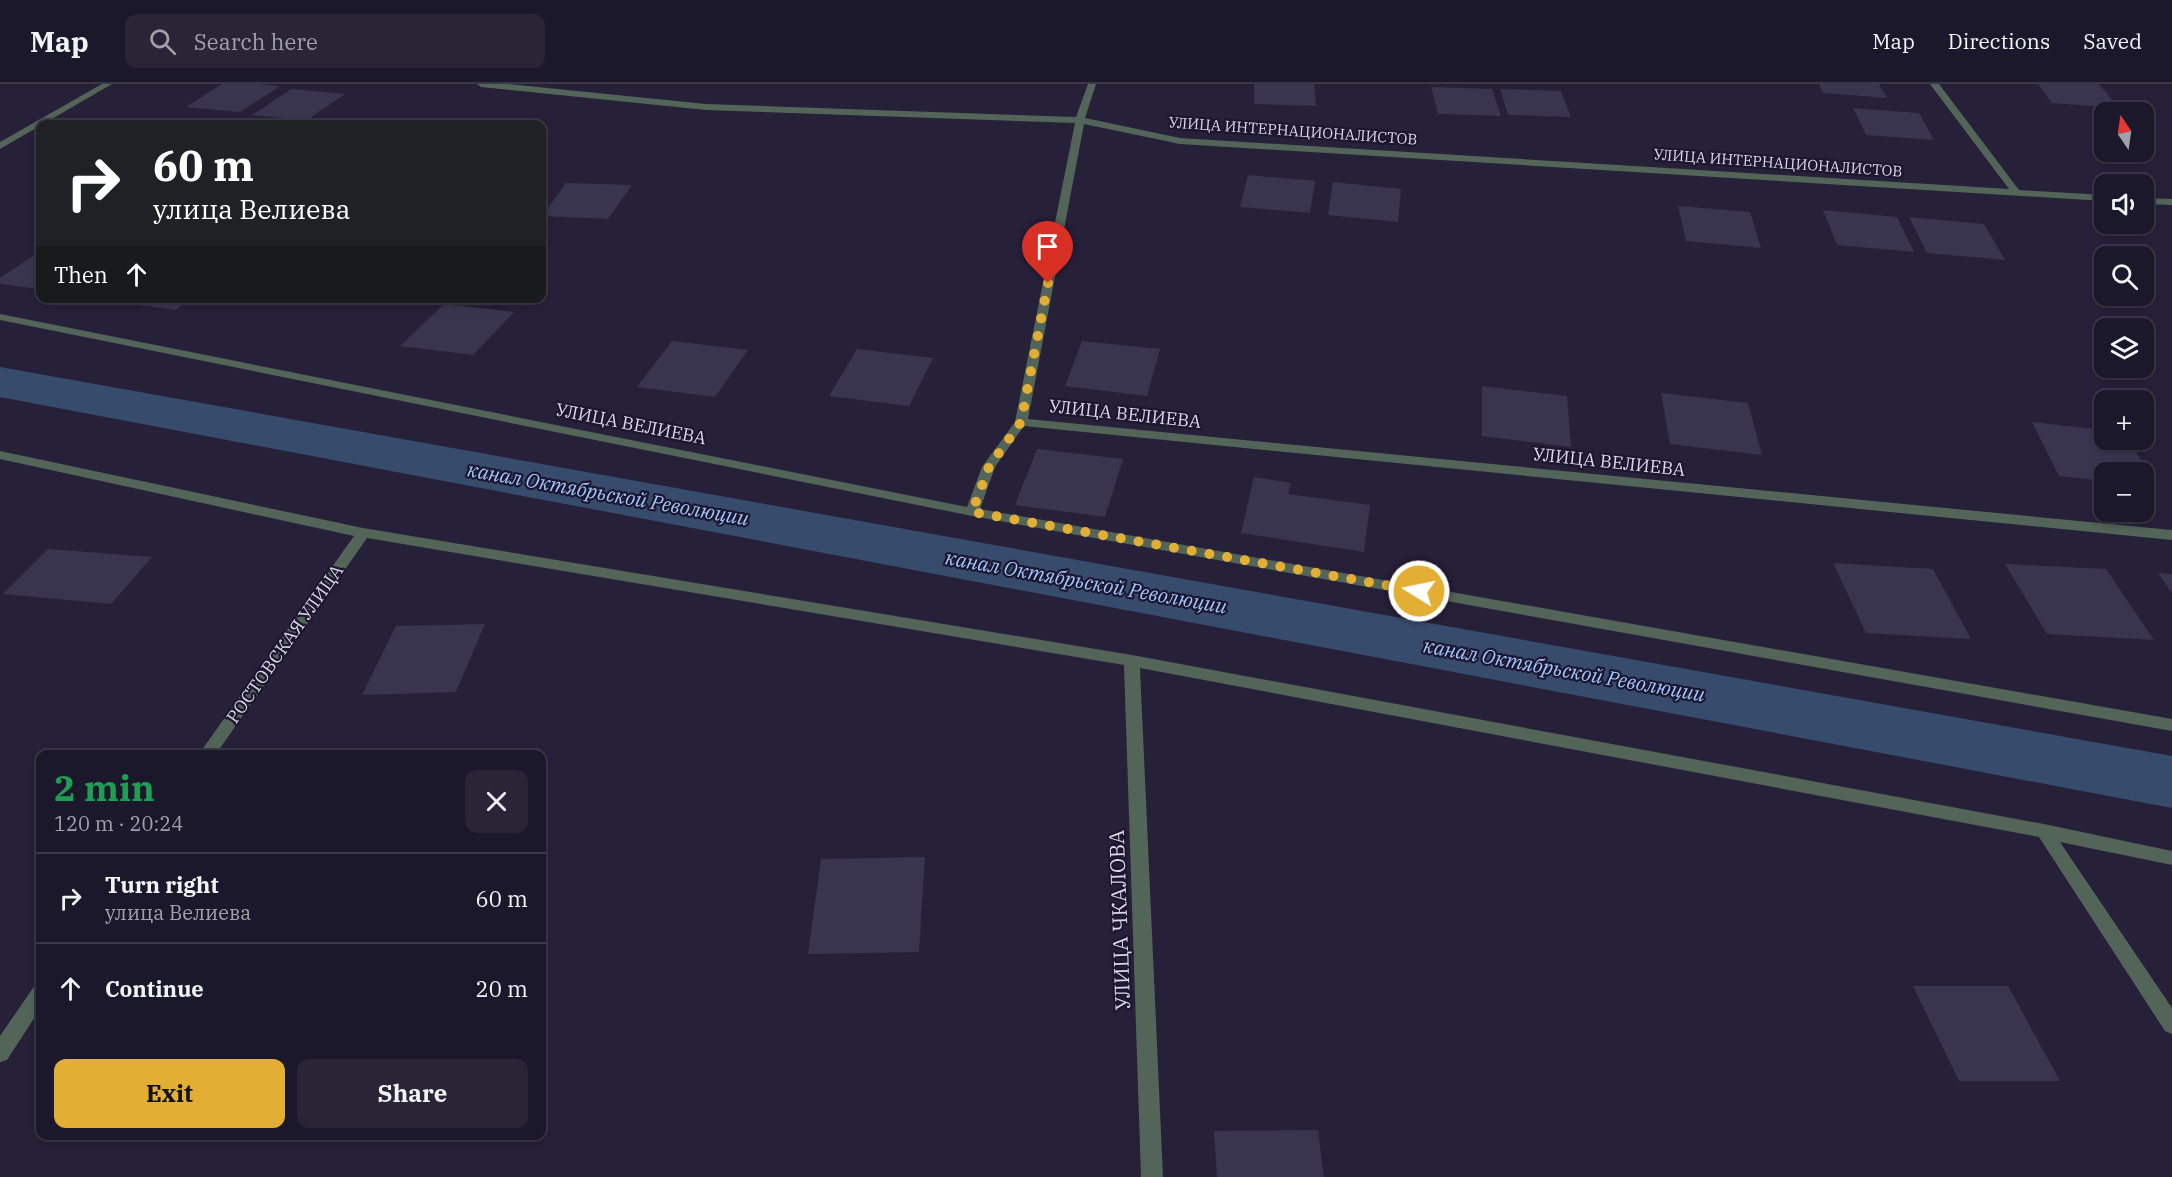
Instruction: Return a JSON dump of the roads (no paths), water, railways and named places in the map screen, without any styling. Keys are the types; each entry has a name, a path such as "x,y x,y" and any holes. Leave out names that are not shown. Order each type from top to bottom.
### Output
{"street":[{"path":"45,120 108,84"},
{"name":"УЛИЦА ИНТЕРНАЦИОНАЛИСТОВ","path":"481,84 706,106 1080,120 1180,141 2094,197"},
{"path":"972,512 989,467 1021,422 1080,120 1092,84"},
{"path":"1934,84 2016,192"},
{"path":"0,146 36,125"},
{"path":"2154,201 2172,202"},
{"name":"УЛИЦА ВЕЛИЕВА","path":"0,317 972,512 2172,724"},
{"name":"УЛИЦА ВЕЛИЕВА","path":"1021,422 2172,535"},
{"path":"0,454 363,533 1132,661 2044,831 2172,858"},
{"name":"РОСТОВСКАЯ УЛИЦА","path":"210,750 363,533"},
{"name":"УЛИЦА ЧКАЛОВА","path":"1132,661 1152,1177"},
{"path":"2044,831 2172,1025"},
{"path":"0,1053 36,1000"}],"waterway":[{"name":"канал Октябрьской Революции","path":"0,382 2172,782"}]}
